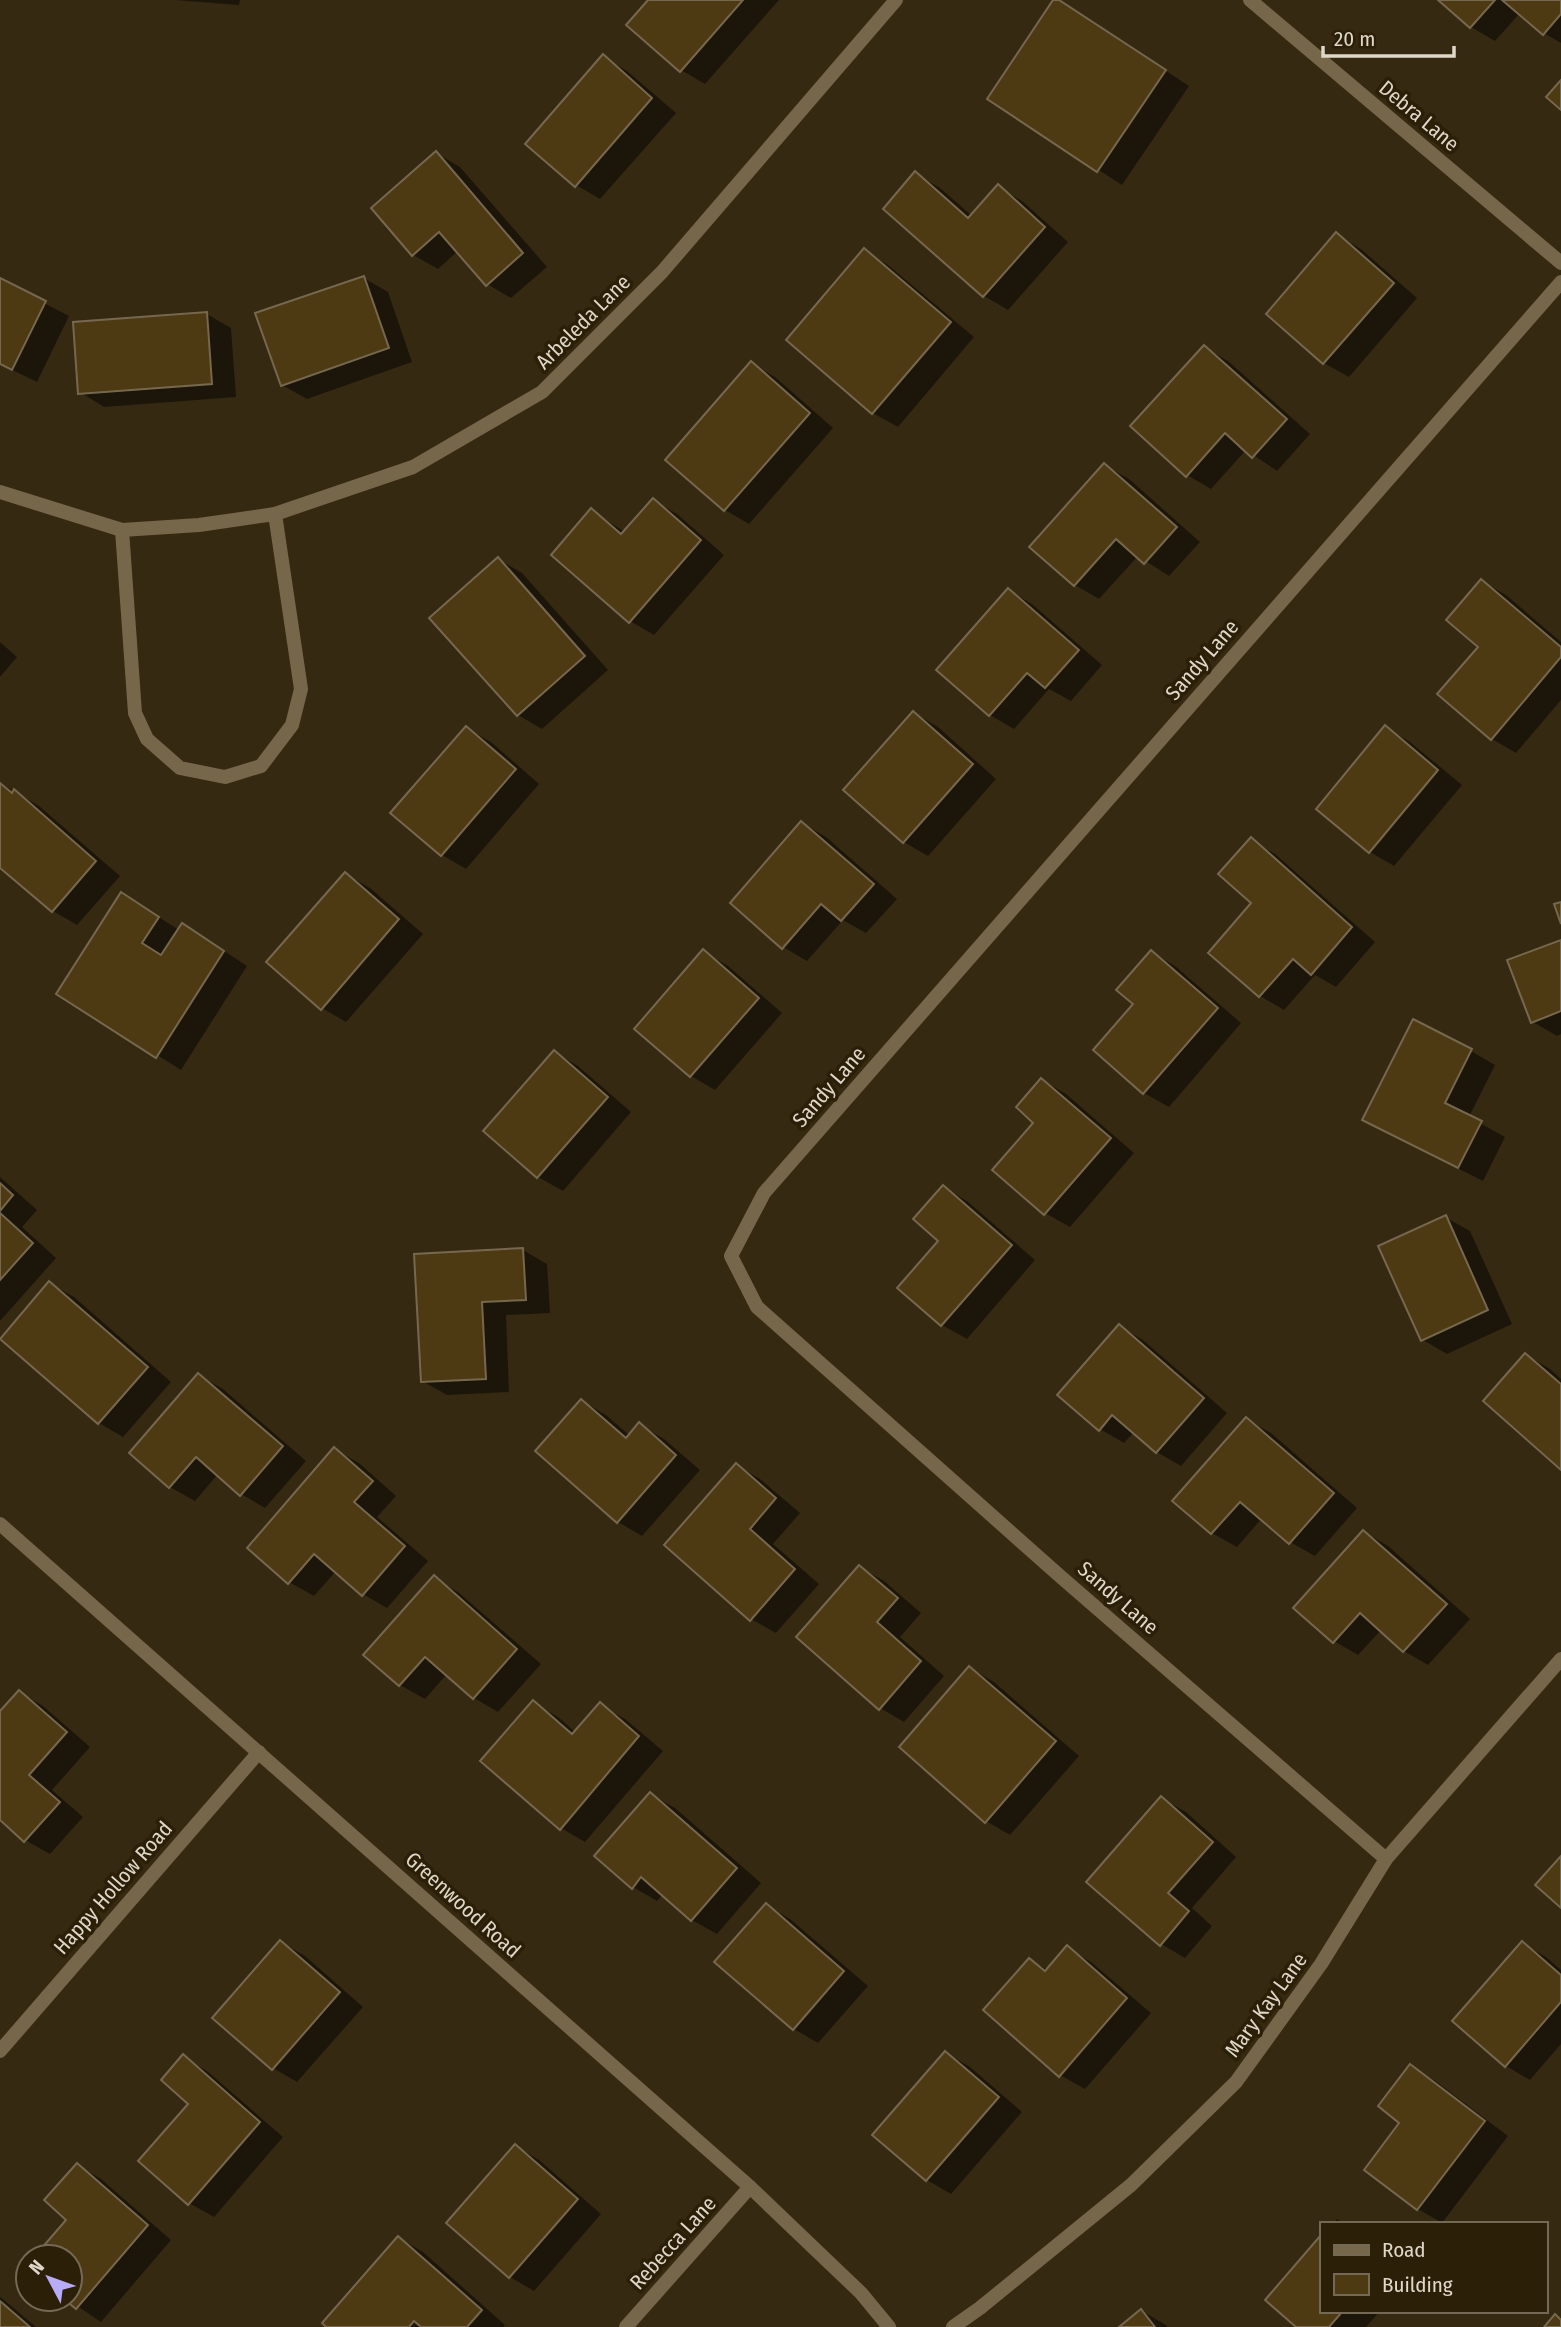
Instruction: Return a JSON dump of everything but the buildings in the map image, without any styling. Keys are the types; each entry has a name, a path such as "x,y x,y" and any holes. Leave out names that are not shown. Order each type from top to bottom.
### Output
{"street":[{"name":"Arbeleda Lane","path":"122,530 199,525 275,514 413,467 542,392 662,272 896,0"},
{"name":"Debra Lane","path":"1250,0 1561,263"},
{"name":"Sandy Lane","path":"1386,1859 1061,1577 757,1307 731,1256 764,1193 1561,282"},
{"path":"0,492 122,530 135,713 147,739 180,768 225,777 261,766 292,725 301,688 275,514"},
{"name":"Greenwood Road","path":"0,1524 750,2187 861,2293 889,2327"},
{"name":"Mary Kay Lane","path":"953,2327 1131,2185 1236,2082 1321,1964 1386,1859 1561,1658"},
{"name":"Happy Hollow Road","path":"0,2051 259,1752"},
{"name":"Rebecca Lane","path":"626,2327 750,2187"}]}
